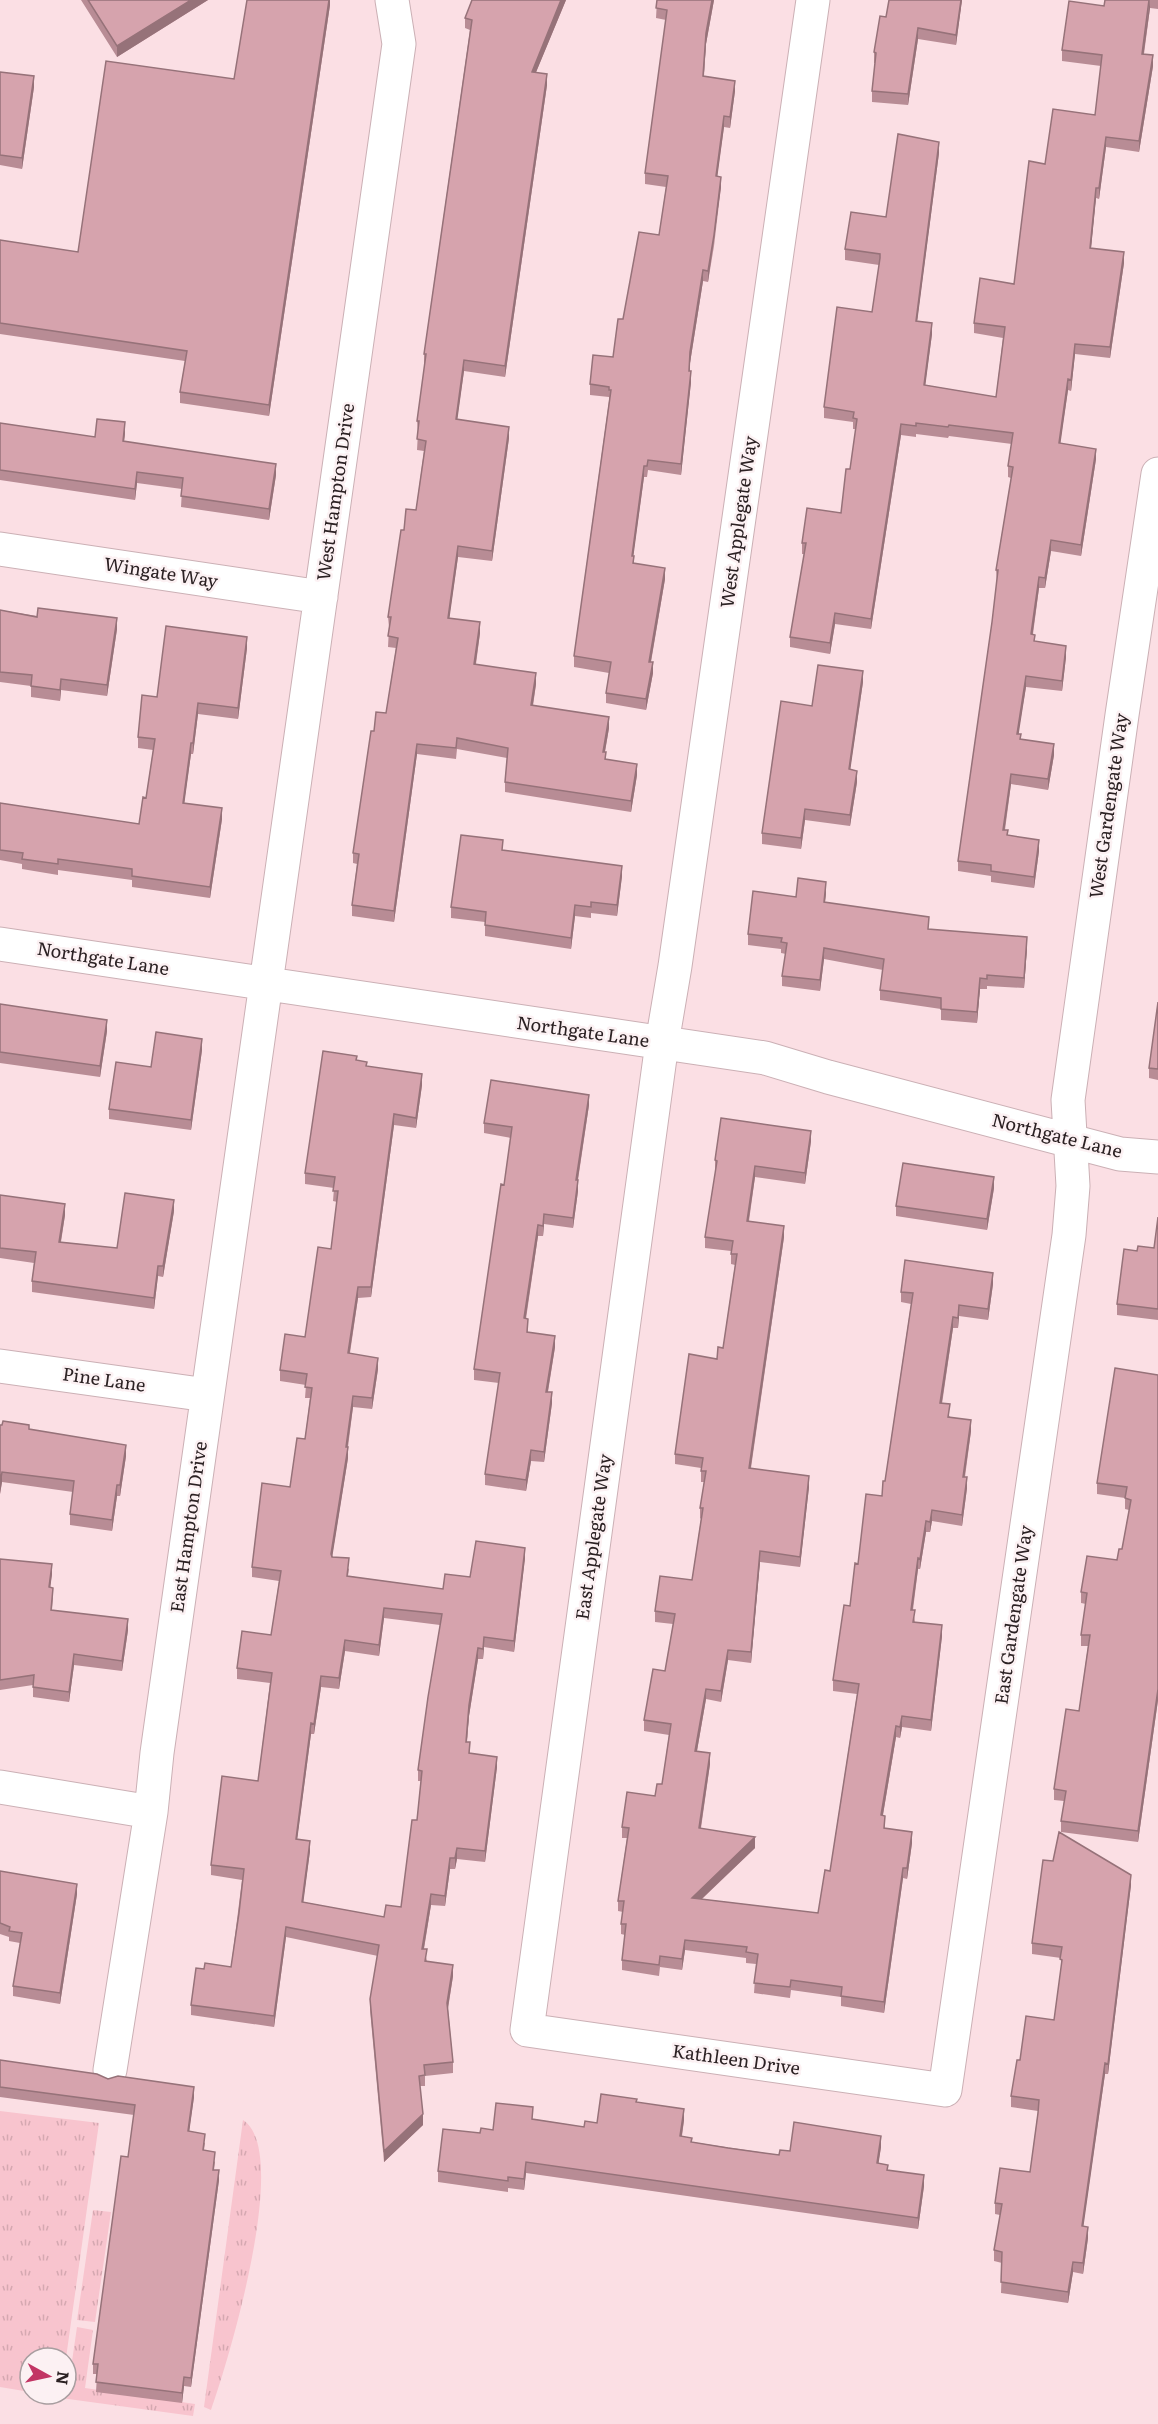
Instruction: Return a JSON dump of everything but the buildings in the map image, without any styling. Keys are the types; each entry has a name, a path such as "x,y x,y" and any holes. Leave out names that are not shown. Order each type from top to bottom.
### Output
{"street":[{"name":"West Hampton Drive","path":"265,985 399,44 392,0"},
{"name":"West Applegate Way","path":"662,1043 677,954 813,0"},
{"name":"West Gardengate Way","path":"1071,1140 1068,1100 1158,474"},
{"name":"Wingate Way","path":"0,549 321,597"},
{"name":"Northgate Lane","path":"0,944 765,1058 1120,1154 1158,1157"},
{"name":"East Hampton Drive","path":"110,2070 151,1812 157,1753 265,985"},
{"name":"East Applegate Way","path":"527,2030 662,1043"},
{"name":"East Gardengate Way","path":"945,2090 1069,1235 1073,1186 1071,1140"},
{"name":"Pine Lane","path":"0,1366 207,1395"},
{"path":"0,1787 151,1812"},
{"name":"Kathleen Drive","path":"527,2030 945,2090"}],"green space":[{"path":"0,2111 99,2123 68,2346 18,2346 18,2390 0,2387"},
{"path":"243,2120 256,2139 261,2172 259,2213 242,2305 211,2410 204,2407"},
{"path":"93,2210 111,2212 95,2322 77,2320"},
{"path":"77,2327 93,2330 85,2388 195,2404 193,2416 78,2400 78,2346 74,2346"}]}
